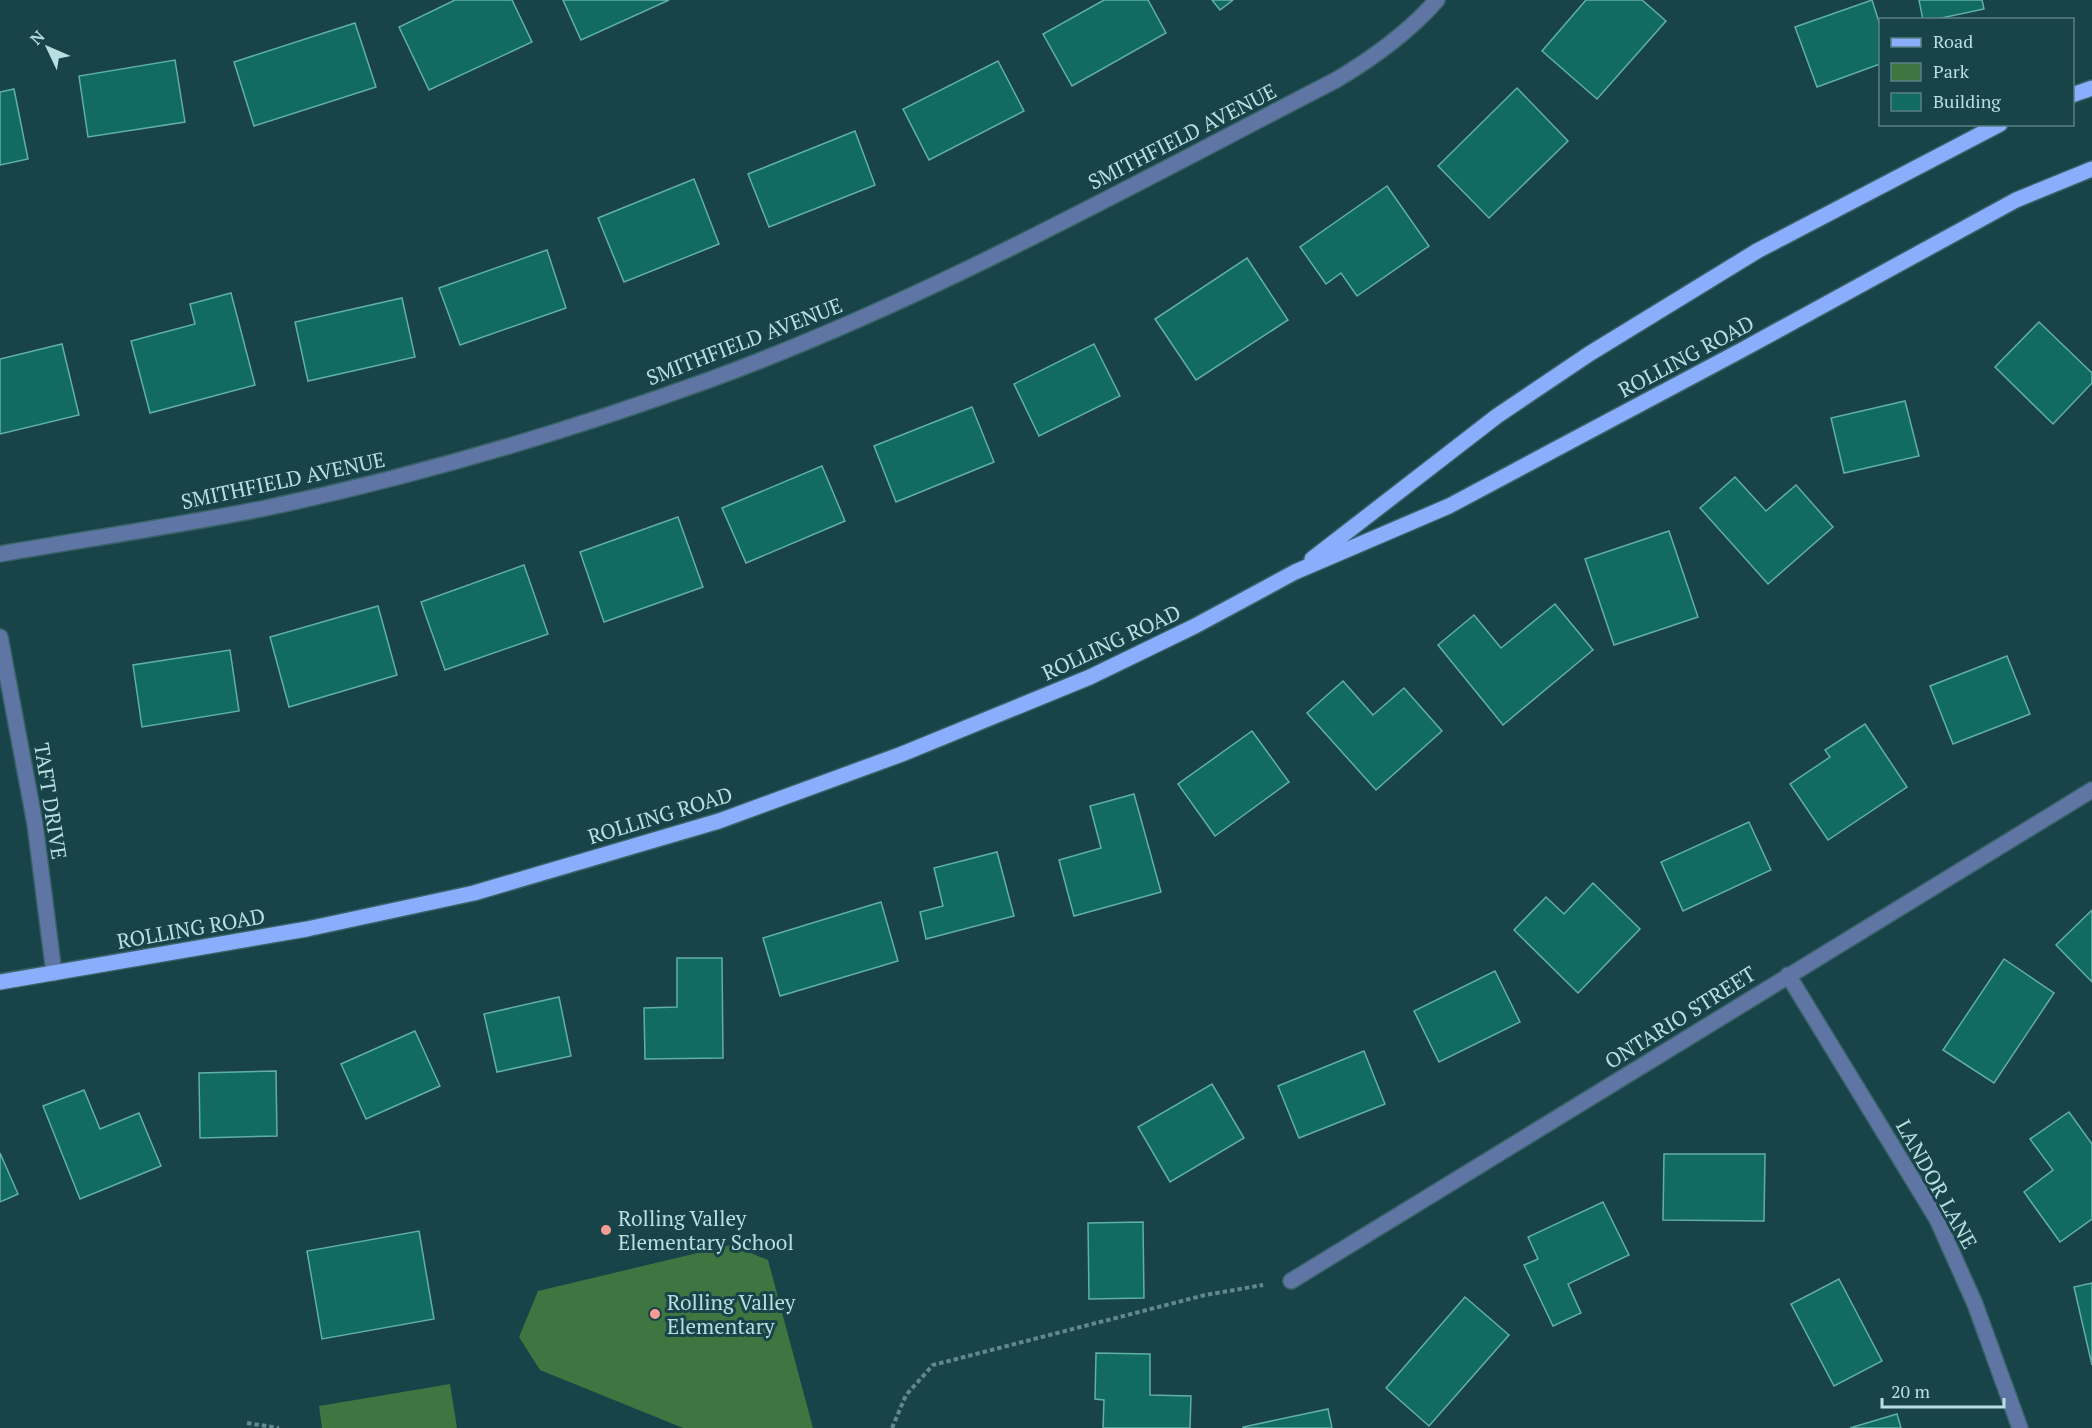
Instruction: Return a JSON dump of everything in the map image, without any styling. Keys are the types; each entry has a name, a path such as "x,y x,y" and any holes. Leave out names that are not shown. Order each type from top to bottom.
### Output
{"main road":[{"path":"2074,95 2092,88"},
{"name":"ROLLING ROAD","path":"1295,572 1497,416 1589,354 1757,251 1996,126"},
{"name":"ROLLING ROAD","path":"0,982 307,929 474,893 719,821 902,754 1090,677 1195,626 1295,572 1449,506 1740,351 2016,200 2092,169"}],"street":[{"name":"SMITHFIELD AVENUE","path":"0,554 261,509 414,473 579,425 710,380 844,326 974,267 1336,80 1394,42 1437,0"},
{"name":"TAFT DRIVE","path":"0,637 35,824 54,973"},
{"name":"ONTARIO STREET","path":"1291,1281 2092,790"},
{"name":"LANDOR LANE","path":"1788,975 1937,1219 1976,1304 2020,1428"}],"path":[{"path":"892,1428 906,1395 933,1365 1205,1295 1291,1281"},
{"path":"247,1423 279,1428"}],"green space":[{"name":"Rolling Valley Elementary","path":"731,1245 768,1260 813,1428 683,1428 540,1370 519,1337 538,1291"},
{"path":"450,1384 457,1428 322,1428 319,1406"}],"building":[{"path":"455,0 512,0 532,42 429,90 399,27"},
{"path":"563,0 669,0 581,40"},
{"path":"1104,0 1148,0 1166,33 1072,86 1043,34"},
{"path":"1212,0 1233,0 1220,10"},
{"path":"1586,0 1642,0 1666,21 1597,99 1542,51"},
{"path":"1872,0 1879,22 1879,64 1817,87 1795,27"},
{"path":"1919,0 1982,0 1984,9 1941,18 1923,18"},
{"path":"355,23 376,87 254,126 234,62"},
{"path":"175,60 185,122 88,137 79,76"},
{"path":"998,61 1024,111 929,160 903,109"},
{"path":"1517,88 1568,141 1489,218 1438,166"},
{"path":"14,89 28,159 0,165 0,92"},
{"path":"855,131 875,185 769,227 748,174"},
{"path":"694,179 719,244 624,282 598,218"},
{"path":"1387,186 1429,246 1357,296 1341,273 1326,284 1300,247"},
{"path":"547,250 566,308 460,345 439,288"},
{"path":"1247,258 1288,320 1196,380 1155,319"},
{"path":"231,293 255,385 150,413 131,341 195,324 190,304"},
{"path":"402,298 415,357 308,381 295,322"},
{"path":"2039,322 2092,373 2092,383 2053,424 1995,367"},
{"path":"62,344 79,415 0,434 0,359"},
{"path":"1094,344 1120,396 1039,436 1014,384"},
{"path":"1905,401 1919,456 1844,473 1831,418"},
{"path":"972,407 994,462 896,502 874,446"},
{"path":"822,466 845,521 746,563 722,508"},
{"path":"1735,477 1766,511 1796,485 1833,527 1768,584 1700,508"},
{"path":"678,517 703,587 604,622 580,552"},
{"path":"1669,531 1698,617 1614,645 1585,559"},
{"path":"524,565 548,634 445,670 421,602"},
{"path":"1555,604 1593,650 1503,725 1438,645 1474,615 1501,648"},
{"path":"378,606 397,675 289,707 270,637"},
{"path":"230,650 239,711 142,727 133,665"},
{"path":"2007,656 2030,714 1953,744 1930,686"},
{"path":"1343,681 1373,715 1404,688 1442,731 1376,790 1307,713"},
{"path":"1865,724 1907,787 1828,840 1790,784 1830,757 1825,750"},
{"path":"1252,731 1289,782 1215,836 1178,784"},
{"path":"1134,794 1161,892 1074,916 1059,860 1101,848 1090,806"},
{"path":"1749,822 1771,870 1683,911 1661,862"},
{"path":"997,852 1014,916 926,939 920,912 943,906 934,868"},
{"path":"1593,883 1640,929 1578,993 1514,930 1546,897 1564,914"},
{"path":"881,902 898,961 780,996 763,938"},
{"path":"2092,910 2092,982 2056,945"},
{"path":"677,958 722,958 723,1058 645,1059 644,1008 677,1007"},
{"path":"2004,959 2054,993 1994,1083 1943,1050"},
{"path":"1495,971 1520,1022 1439,1062 1414,1011"},
{"path":"559,997 571,1056 497,1072 484,1014"},
{"path":"415,1031 440,1086 366,1119 341,1064"},
{"path":"1364,1051 1385,1104 1299,1138 1278,1086"},
{"path":"276,1071 277,1136 200,1138 199,1073"},
{"path":"1212,1084 1244,1138 1170,1182 1138,1127"},
{"path":"84,1090 100,1129 139,1113 161,1166 80,1199 43,1106"},
{"path":"2069,1112 2092,1144 2092,1219 2060,1242 2024,1192 2053,1170 2030,1139"},
{"path":"0,1153 18,1194 0,1202"},
{"path":"1664,1154 1765,1154 1764,1221 1663,1220"},
{"path":"1603,1202 1629,1255 1568,1284 1581,1313 1553,1326 1524,1265 1538,1259 1528,1237"},
{"path":"1143,1222 1144,1298 1089,1299 1088,1223"},
{"path":"419,1231 434,1319 322,1339 307,1251"},
{"path":"1839,1279 1882,1361 1834,1386 1791,1304"},
{"path":"2092,1283 2092,1365 2074,1287"},
{"path":"1465,1297 1509,1335 1429,1426 1386,1388"},
{"path":"1096,1353 1150,1354 1150,1395 1191,1396 1190,1428 1103,1428 1104,1400 1095,1399"},
{"path":"1328,1409 1332,1428 1243,1428 1243,1427"},
{"path":"1897,1414 1901,1428 1850,1428"}],"place":[{"name":"Rolling Valley Elementary School","path":"606,1230"},
{"name":"Rolling Valley Elementary","path":"655,1314"}]}
